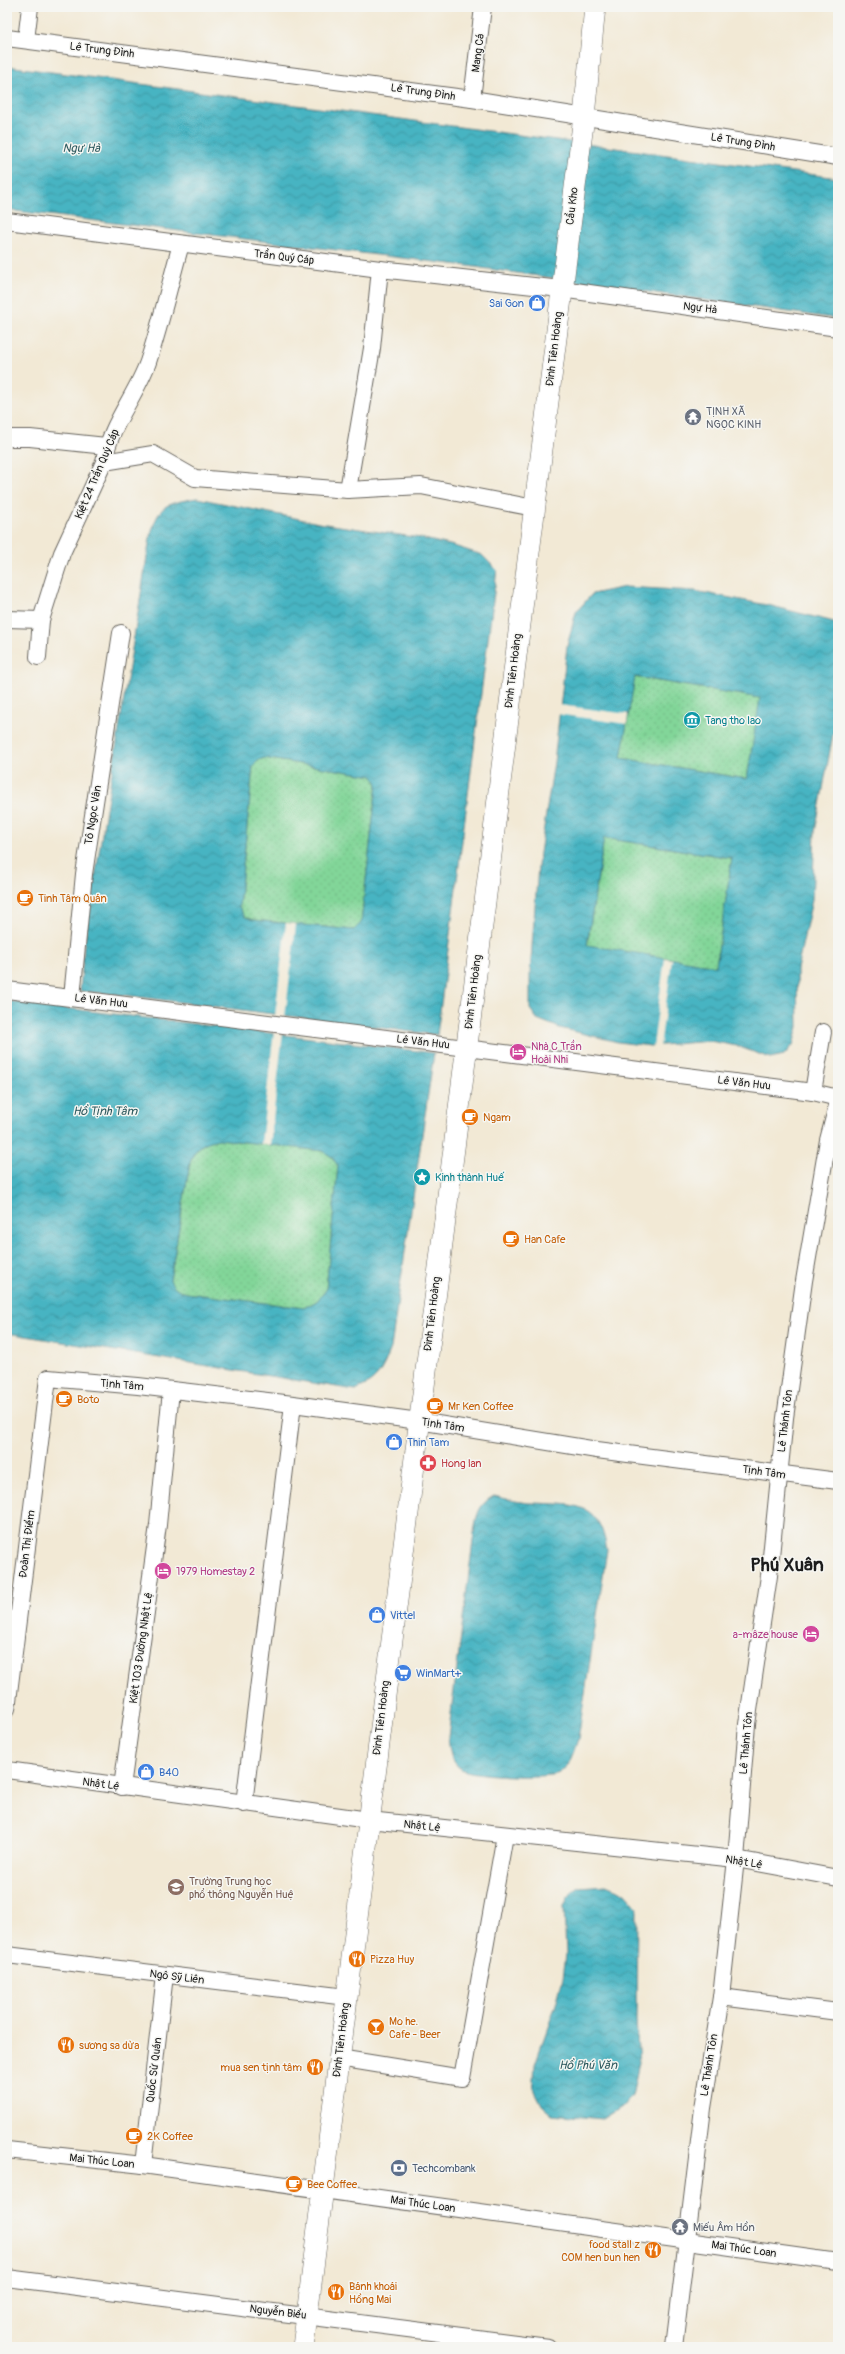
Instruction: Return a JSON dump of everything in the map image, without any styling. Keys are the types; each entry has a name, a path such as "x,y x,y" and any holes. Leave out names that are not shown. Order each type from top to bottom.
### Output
{"main road":[{"path":"583,124 595,7"},
{"name":"Cầu Kho","path":"562,285 583,124"},
{"name":"Đinh Tiên Hoàng","path":"303,2347 562,285"}],"street":[{"path":"26,40 30,7"},
{"name":"Mang Cá","path":"472,99 484,7"},
{"name":"Lê Trung Đình","path":"7,38 472,99 583,124 838,157"},
{"name":"Trần Quý Cáp","path":"7,221 380,269 562,285"},
{"name":"Kiệt 24 Trần Quý Cáp","path":"38,657 41,620 52,591 62,553 104,462 106,446 132,397 147,362 181,244"},
{"path":"348,490 372,348 380,269"},
{"name":"Ngự Hà","path":"562,285 838,328"},
{"path":"7,438 30,438 106,446"},
{"path":"104,462 153,454 195,478 348,490 421,486 534,508"},
{"path":"7,619 41,620"},
{"name":"Tô Ngọc Vân","path":"72,997 84,874 121,634"},
{"name":"Lê Văn Hưu","path":"7,990 72,997 813,1092 838,1098"},
{"path":"813,1092 823,1032"},
{"path":"833,1141 838,1102"},
{"name":"Lê Thánh Tôn","path":"674,2347 703,2108 721,1997 736,1860 747,1724 769,1576 779,1474 804,1281 833,1141"},
{"name":"Tịnh Tâm","path":"48,1378 293,1404 419,1421 597,1450 838,1481"},
{"name":"Đoàn Thị Điểm","path":"7,1709 48,1378"},
{"name":"Kiệt 103 Đường Nhật Lệ","path":"122,1787 158,1525 171,1390"},
{"path":"244,1804 293,1404"},
{"name":"Nhật Lệ","path":"7,1770 244,1804 369,1820 736,1860 838,1878"},
{"path":"339,2058 462,2078 506,1835"},
{"name":"Ngô Sỹ Liên","path":"7,1955 346,1997"},
{"name":"Quốc Sử Quán","path":"143,2165 165,1975"},
{"path":"721,1997 838,2012"},
{"name":"Mai Thúc Loan","path":"7,2150 143,2165 322,2189 838,2262"},
{"name":"Nguyễn Biểu","path":"7,2278 548,2347"}],"green space":[{"path":"634,677 761,698 747,779 621,758"},
{"path":"264,758 373,776 377,784 361,923 354,930 253,920 245,917 239,907 253,766 257,761"},
{"path":"604,838 732,858 716,966 587,946"},
{"path":"219,1139 323,1151 332,1157 338,1166 326,1290 317,1301 304,1308 186,1293 176,1288 171,1282 170,1280 192,1157 200,1146"}],"water":[{"name":"Ngự Hà","path":"7,66 838,178 838,319 468,266 7,210"},
{"path":"197,498 319,523 420,538 454,546 482,555 497,570 437,1035 132,996 80,991 84,945 150,538 156,518 164,508 170,504","holes":["264,758 373,776 377,784 361,923 354,930 253,920 245,917 239,907 253,766 257,761"]},
{"path":"625,587 695,591 772,606 838,623 838,707 815,832 812,900 797,969 798,1027 793,1045 784,1055 770,1058 737,1046 710,1041 650,1046 618,1042 560,1028 537,1019 530,1009 530,973 538,866 554,762 567,646 576,612 592,594","holes":["635,677 760,698 747,779 621,758","604,838 732,858 716,966 587,945"]},
{"name":"Hồ Tịnh Tâm","path":"7,1001 434,1053 391,1348 382,1369 374,1379 363,1387 355,1390 7,1333","holes":["219,1139 323,1151 332,1157 338,1166 326,1290 317,1301 304,1308 186,1293 174,1286 170,1280 190,1163 194,1153 200,1146"]},
{"path":"494,1496 514,1501 561,1504 583,1508 598,1522 607,1550 578,1739 571,1758 566,1766 559,1773 552,1775 510,1776 468,1771 457,1766 450,1751 448,1737 476,1522 481,1507"},
{"name":"Hồ Phú Văn","path":"606,1885 625,1893 637,1907 636,2021 639,2063 632,2095 622,2107 603,2119 552,2114 542,2105 535,2091 534,2079 535,2064 556,2004 563,1978 566,1954 564,1906 568,1897 579,1887"}],"pier":[{"path":"558,705 628,714 627,724 557,714"},
{"path":"286,923 296,924 285,1017 275,1016"},
{"path":"665,958 672,959 660,1047 653,1047"},
{"path":"274,1031 283,1032 270,1145 261,1144"}],"place":[{"name":"Sai Gon","path":"537,303"},
{"name":"TỊNH XÃ NGỌC KINH","path":"693,417"},
{"name":"Tang tho lao","path":"692,720"},
{"name":"Tinh Tâm Quán","path":"25,898"},
{"name":"Nhà C Trần Hoài Nhi","path":"518,1052"},
{"name":"Ngam","path":"470,1117"},
{"name":"Kinh thành Huế","path":"422,1177"},
{"name":"Han Cafe","path":"511,1239"},
{"name":"Boto","path":"64,1399"},
{"name":"Mr Ken Coffee","path":"435,1406"},
{"name":"Thin Tam","path":"394,1442"},
{"name":"Hong lan","path":"428,1463"},
{"name":"1979 Homestay 2","path":"163,1571"},
{"name":"Vittel","path":"377,1615"},
{"name":"a-mâze house","path":"811,1634"},
{"name":"WinMart+","path":"403,1673"},
{"name":"B40","path":"146,1772"},
{"name":"Trường Trung học phổ thông Nguyễn Huệ","path":"176,1887"},
{"name":"Pizza Huy","path":"357,1959"},
{"name":"Mo he. Cafe - Beer","path":"376,2027"},
{"name":"sương sa dừa","path":"66,2045"},
{"name":"mua sen tịnh tâm","path":"315,2067"},
{"name":"2K Coffee","path":"134,2136"},
{"name":"Techcombank","path":"399,2168"},
{"name":"Bee Coffee","path":"294,2184"},
{"name":"Miếu Âm Hồn","path":"680,2227"},
{"name":"food stall z COM hen bun hen","path":"653,2250"},
{"name":"Bánh khoái Hồng Mai","path":"336,2292"}],"district":[{"name":"Phú Xuân","path":"787,1565"}]}
